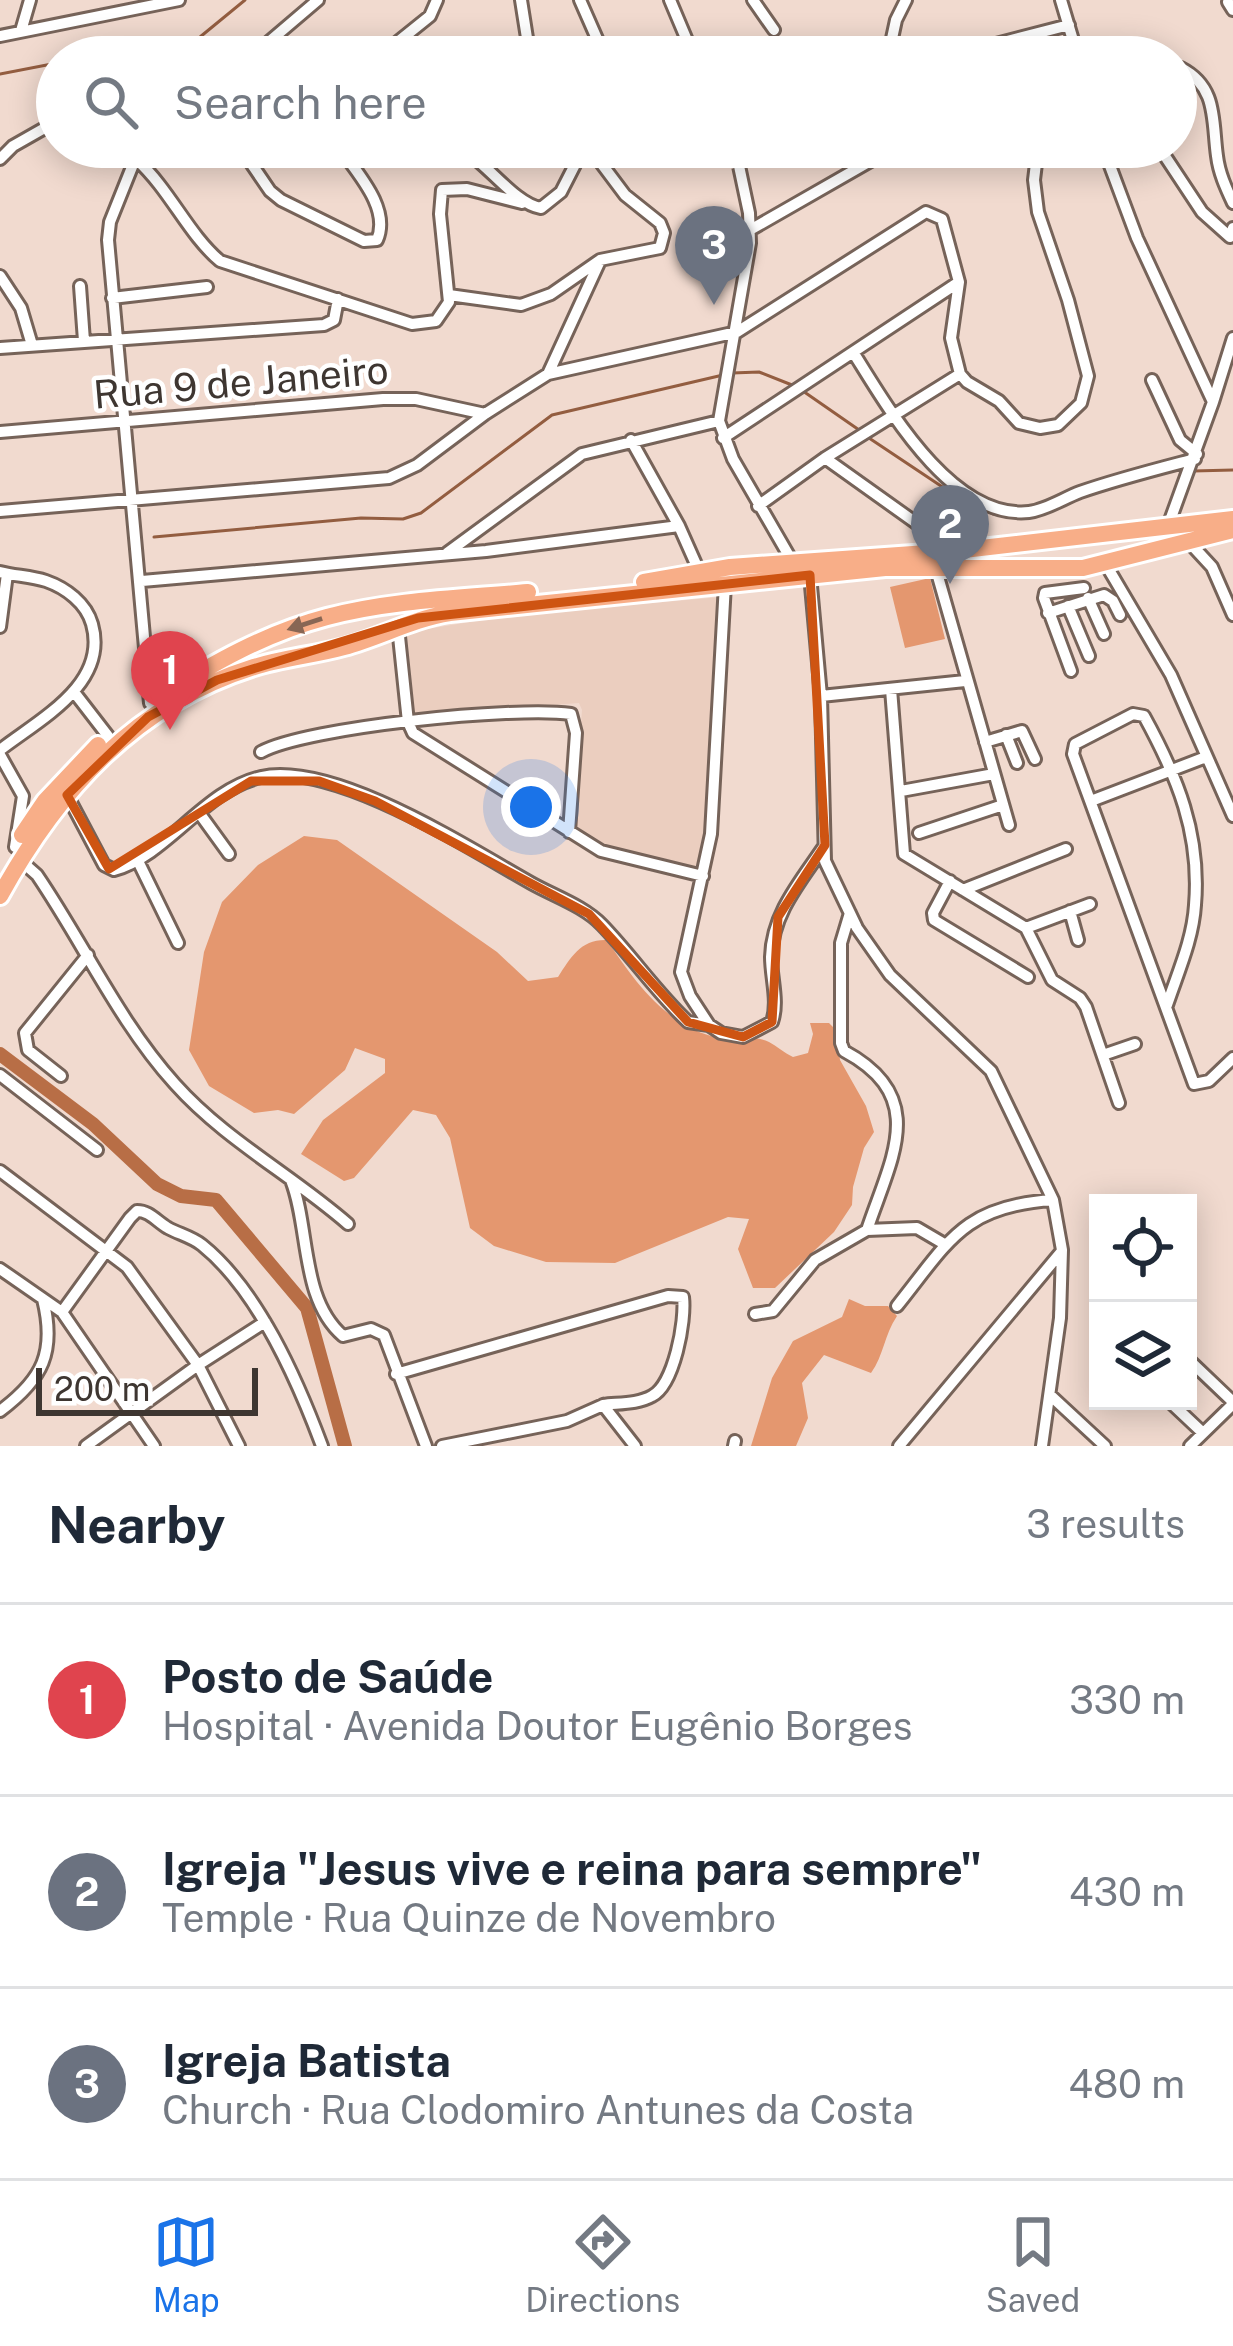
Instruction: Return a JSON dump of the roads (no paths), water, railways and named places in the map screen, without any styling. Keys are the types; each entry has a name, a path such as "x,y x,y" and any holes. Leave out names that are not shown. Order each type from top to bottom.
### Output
{"highway":[{"path":"0,896 45,801 108,736 150,703 245,646 293,628 357,610 470,596 1233,519"},
{"path":"0,872 109,748 180,697 253,667 364,640 398,625 463,611 810,575 935,566 1051,569 1101,563 1233,530"},
{"path":"1098,533 1082,546 1084,556 1101,563"},
{"path":"1046,538 1064,550 1051,569"},
{"path":"357,610 348,626 364,640"}],"street":[{"path":"21,32 30,0"},
{"path":"0,36 179,0"},
{"path":"277,36 318,0"},
{"path":"405,36 430,16 437,0"},
{"path":"521,0 527,36"},
{"path":"580,0 596,36"},
{"path":"670,0 685,36"},
{"path":"753,0 774,31"},
{"path":"892,36 906,0"},
{"path":"1061,0 1072,36"},
{"path":"1027,36 1069,25"},
{"path":"1197,80 1212,102 1217,160 1233,203"},
{"path":"0,159 36,133"},
{"path":"133,168 110,222 112,298 150,703"},
{"path":"150,168 220,261 412,324 441,318 449,296 442,190 466,189 541,208 553,202 574,168"},
{"path":"255,168 281,200 364,241 376,240 381,230 377,208 352,168"},
{"path":"491,168 522,203"},
{"path":"449,296 521,305 550,294 600,260 655,251 664,233 660,223 625,195 604,168"},
{"path":"740,168 751,230 719,422 758,506 792,561"},
{"path":"751,230 850,168"},
{"path":"0,511 389,478 417,464 548,374 737,332 921,214 933,212 942,219 959,282 951,338 960,374 999,401 1015,420 1049,428 1076,412 1086,392 1086,365 1038,212 1035,168"},
{"path":"1111,168 1137,238 1213,402"},
{"path":"1173,168 1202,212 1232,238"},
{"path":"548,374 600,260"},
{"path":"0,276 21,308 32,345"},
{"path":"723,438 959,282"},
{"path":"80,286 84,341"},
{"path":"112,298 207,287"},
{"path":"0,348 323,326 334,320 338,299"},
{"path":"1167,527 1195,460 1233,338"},
{"path":"853,352 927,462 978,498 1012,511 1028,512 1195,460"},
{"path":"758,506 824,458 960,374"},
{"path":"1152,380 1180,440 1195,460"},
{"name":"Rua 9 de Janeiro","path":"0,432 402,398 485,414"},
{"path":"445,555 582,454 719,422"},
{"path":"631,440 699,571"},
{"path":"824,458 955,550"},
{"path":"142,581 445,555 679,526"},
{"path":"1188,541 1212,567 1233,614"},
{"path":"1101,563 1156,646 1233,816"},
{"path":"935,566 1010,825"},
{"path":"1021,568 1045,593 1068,601"},
{"path":"1051,569 1089,656"},
{"path":"0,627 5,610 4,573 45,580 80,602 89,614 96,641 90,671 74,692 0,753 23,796 17,853 37,875 131,1026 178,1087 222,1128 348,1224"},
{"path":"810,575 821,696 825,861 850,914 890,975 991,1071 1053,1201 1062,1250 1060,1318 1042,1446"},
{"path":"725,584 711,834 682,963 683,985 721,1033 743,1037 772,1022 771,953 778,917 825,845"},
{"path":"1045,593 1071,670"},
{"path":"1048,613 1086,593 1110,597 1120,615"},
{"path":"1086,593 1104,634"},
{"path":"398,625 409,722 421,739 612,856 703,876"},
{"path":"821,696 965,681"},
{"path":"891,689 904,854 1026,928 1052,980 1086,1007 1119,1103"},
{"path":"74,692 108,736"},
{"path":"261,752 292,740 409,722 571,714 576,733 569,832"},
{"path":"1167,1005 1195,905 1183,794 1144,716 1133,714 1073,747 1194,1084 1209,1082 1233,1058"},
{"path":"985,742 1026,733 1035,759"},
{"path":"1006,735 1017,763"},
{"path":"1091,801 1206,758"},
{"path":"901,791 994,774"},
{"path":"67,795 104,865 119,869 258,778 299,777 351,790 457,841 589,914 688,1022 710,1024"},
{"path":"23,796 45,801"},
{"path":"919,832 1003,805"},
{"path":"200,814 229,854"},
{"path":"963,890 1066,849"},
{"path":"137,860 178,943"},
{"path":"950,881 934,920 1028,977"},
{"path":"1026,928 1090,904"},
{"path":"1070,911 1078,940"},
{"path":"850,914 841,943 842,1048 870,1064 885,1080 895,1106 895,1152 867,1230"},
{"path":"62,1076 28,1050 25,1033 88,955"},
{"path":"1103,1055 1135,1044"},
{"path":"0,1076 97,1150"},
{"path":"0,1171 106,1251 142,1285 198,1365 239,1446"},
{"path":"291,1180 314,1283 330,1318 344,1336 380,1330 427,1446"},
{"path":"897,1306 946,1245 982,1214 1004,1206 1053,1201"},
{"path":"62,1312 130,1218 144,1210 205,1247 265,1322 296,1379 322,1446"},
{"path":"755,1314 772,1311 815,1259 867,1230 916,1228 946,1245"},
{"path":"899,1446 1062,1250"},
{"path":"0,1269 62,1312 154,1446"},
{"path":"396,1374 668,1296 683,1298 676,1356 656,1395 604,1406 567,1421 442,1446"},
{"path":"0,1411 42,1369 48,1320 43,1299"},
{"path":"86,1446 265,1322"},
{"path":"1190,1446 1233,1403 1197,1368"},
{"path":"1050,1395 1105,1446"},
{"path":"604,1406 635,1446"},
{"path":"1178,1410 1203,1433"},
{"path":"518,1431 531,1446"}],"waterway":[{"path":"201,36 245,0"},
{"path":"0,74 36,67"},
{"path":"732,373 759,372 792,385"},
{"path":"154,537 361,518 403,519 421,513 552,415 723,375"},
{"path":"800,389 862,432"},
{"path":"869,438 953,494 993,514 1023,517"},
{"path":"1193,471 1233,470"},
{"path":"1111,487 1142,478"},
{"path":"0,1054 93,1124 157,1184 181,1196 216,1200 307,1308 345,1446"}],"place":[{"name":"Igreja Batista","path":"714,305"},
{"name":"Igreja \"Jesus vive e reina para sempre\"","path":"950,584"},
{"name":"Posto de Saúde","path":"170,730"}]}
